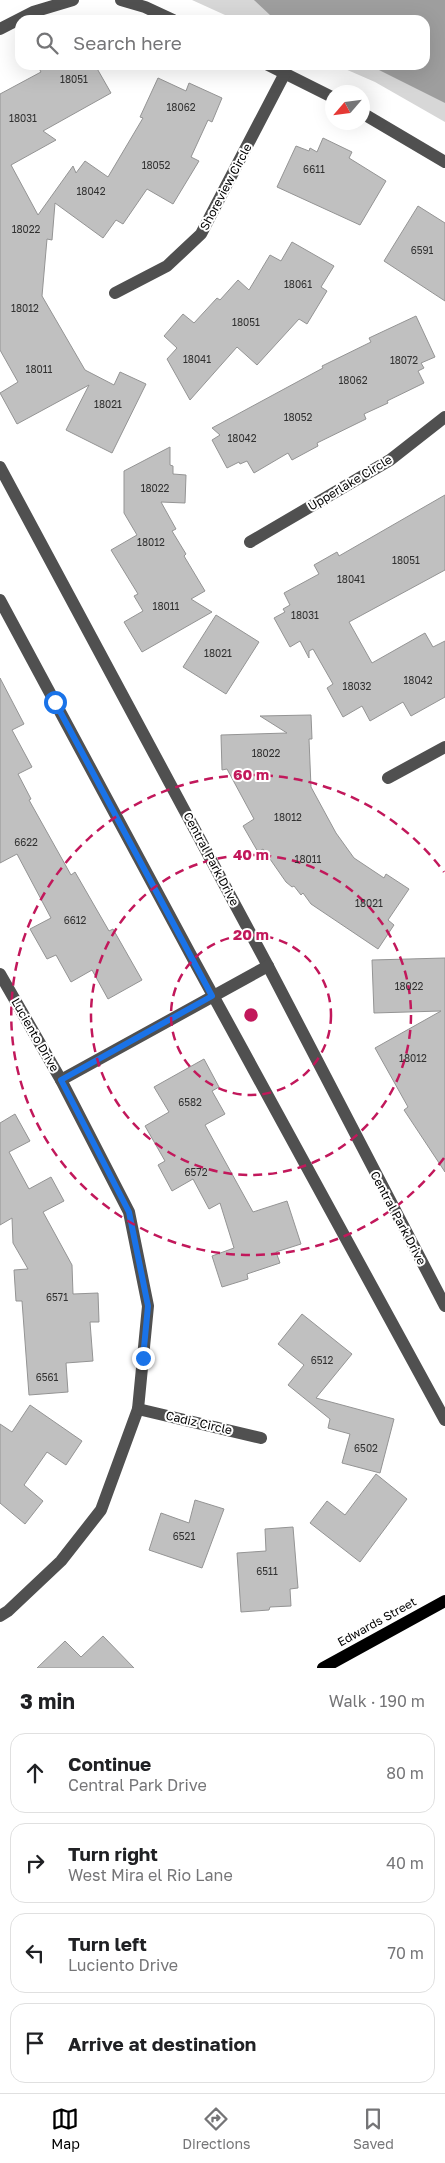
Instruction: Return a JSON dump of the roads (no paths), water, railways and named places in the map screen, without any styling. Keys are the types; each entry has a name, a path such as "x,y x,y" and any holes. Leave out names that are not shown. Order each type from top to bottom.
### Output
{"main road":[{"name":"Edwards Street","path":"323,1668 445,1601"}],"street":[{"path":"28,15 73,0"},
{"path":"121,0 145,7 162,15"},
{"path":"0,30 15,22"},
{"path":"279,70 325,93"},
{"name":"Shoreview Circle","path":"115,294 167,266 201,234 285,73"},
{"path":"370,118 445,162"},
{"name":"Upperlake Circle","path":"250,542 390,460 445,417"},
{"name":"Central Park Drive","path":"0,468 268,966 445,1306"},
{"path":"0,600 212,996 445,1420"},
{"path":"388,778 445,747"},
{"path":"61,1080 268,966"},
{"name":"Luciento Drive","path":"0,974 61,1080 129,1212 148,1306 138,1409 101,1510 61,1561 8,1611 0,1616"},
{"name":"Cadiz Circle","path":"138,1409 261,1438"}]}
